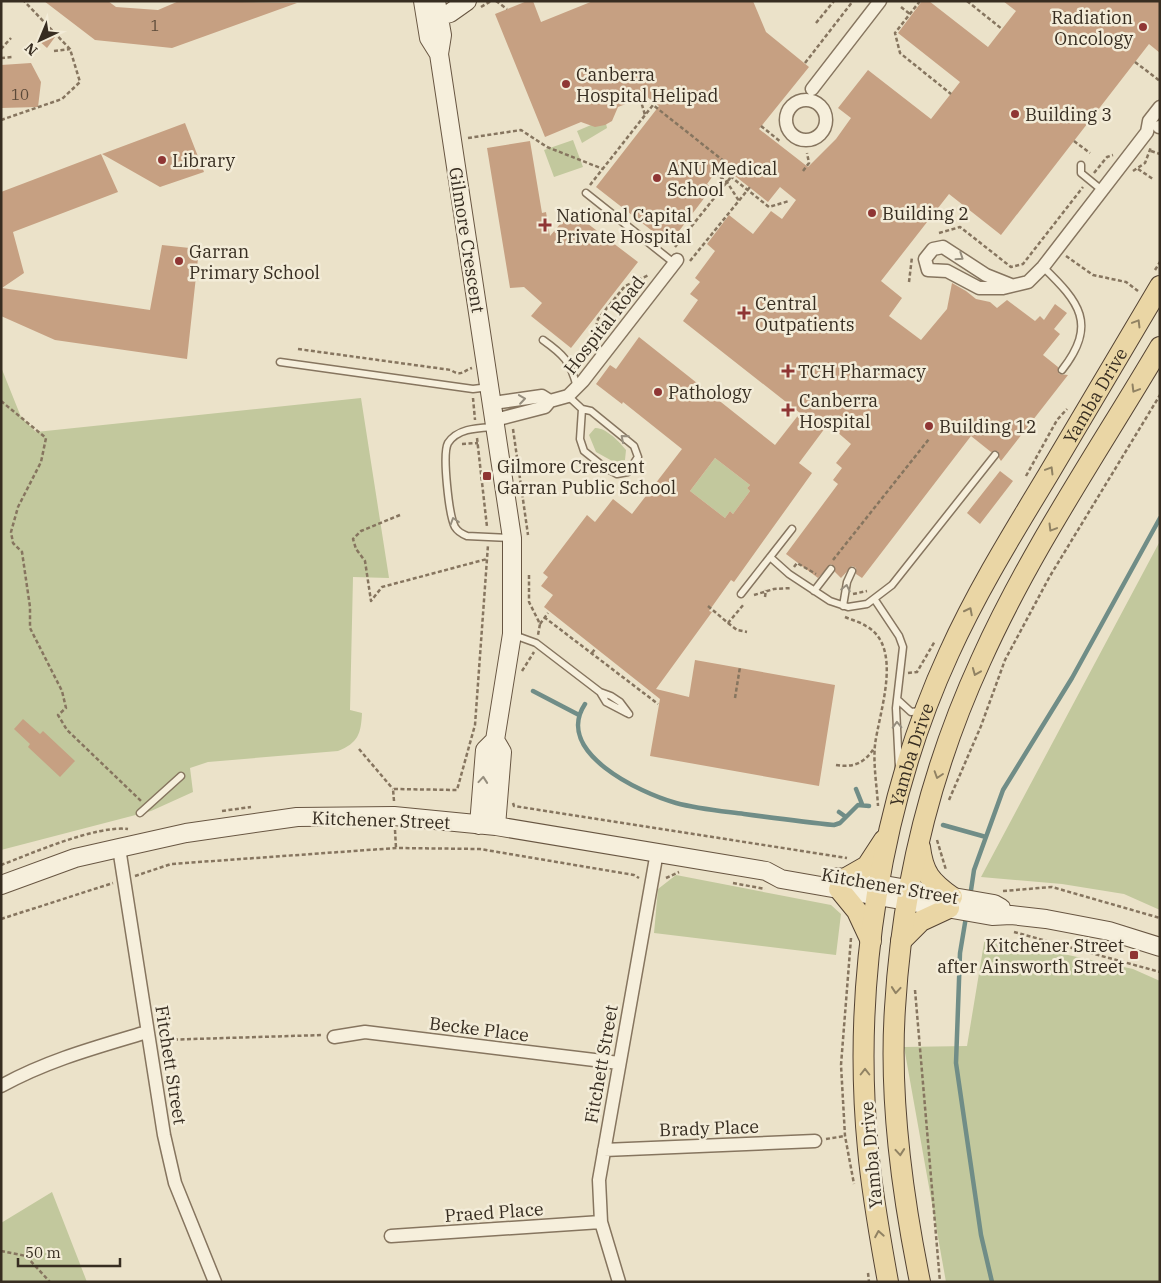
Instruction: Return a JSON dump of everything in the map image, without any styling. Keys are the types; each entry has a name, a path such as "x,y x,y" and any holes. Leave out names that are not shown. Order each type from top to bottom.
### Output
{"main road":[{"name":"Yamba Drive","path":"888,1282 872,1189 867,1137 865,1024 871,943 878,890 888,834 900,785 929,700 970,609 1003,549 1160,286"},
{"name":"Yamba Drive","path":"920,1282 905,1201 896,1093 894,1011 907,895 927,837 932,794 953,728 980,661 1004,612 1160,347"},
{"path":"871,943 857,910 843,884 867,866 888,834"},
{"path":"901,941 921,922 950,902 929,877 922,865 927,837"}],"street":[{"name":"Gilmore Crescent","path":"423,1 433,12 442,35 439,54 476,366 489,405 512,538 512,634 495,740 485,750 487,825"},
{"path":"433,12 450,13 467,1"},
{"path":"812,89 826,117 823,130 813,138 800,139 789,132 786,119 790,107 812,89 880,1"},
{"path":"800,100 807,100 819,105"},
{"path":"1011,285 986,275 943,247 933,249 925,259 928,270 953,274 979,288 1011,285 1028,282 1043,267 1147,132 1149,121 1160,107"},
{"path":"1147,132 1160,127"},
{"name":"Hospital Road","path":"489,405 545,406 550,400 572,391 680,263"},
{"name":"Kitchener Street","path":"1,885 75,858 186,833 297,817 394,816 487,825 766,871 781,879 843,884 974,906 992,916 1009,922 1109,932 1160,948"},
{"name":"Fitchett Street","path":"119,848 164,1135 175,1183 215,1282"},
{"name":"Fitchett Street","path":"619,1282 600,1222 599,1180 657,852"},
{"name":"Becke Place","path":"334,1037 366,1032 619,1063"},
{"path":"1,1086 32,1069 48,1063 148,1036"},
{"name":"Brady Place","path":"604,1150 815,1141"},
{"name":"Praed Place","path":"391,1236 600,1222"}],"lane":[{"path":"1081,165 1081,173 1103,190"},
{"path":"587,190 662,254 680,263"},
{"path":"1043,267 1072,296 1081,320 1079,340 1062,370"},
{"path":"542,340 562,354 568,362 572,391 582,409 580,439 584,451 617,474 628,472 638,457 634,446 591,411 582,409"},
{"path":"280,362 489,405 476,429 466,430 448,443 445,456 455,526 460,534 467,536 512,538"},
{"path":"770,557 789,574 830,601 843,606 860,606 875,600 892,584 995,456"},
{"path":"741,594 792,529"},
{"path":"814,591 831,569"},
{"path":"843,606 847,582 852,571"},
{"path":"875,600 901,641 903,654 899,701 896,713 900,785"},
{"path":"512,634 536,643 600,692"},
{"path":"899,701 906,709 915,713 920,712 929,700"},
{"path":"140,813 181,776"}],"path":[{"path":"1,120 62,99 80,82 70,49 24,1"},
{"path":"496,1 507,9"},
{"path":"816,23 834,1"},
{"path":"804,63 853,1"},
{"path":"920,1 895,33 900,53 951,94"},
{"path":"968,1 1002,29"},
{"path":"901,7 910,14"},
{"path":"1,50 11,38"},
{"path":"54,52 70,49"},
{"path":"1,58 12,57"},
{"path":"1135,62 1160,81"},
{"path":"640,98 645,115"},
{"path":"587,190 653,105 730,166 725,172 749,188 769,206 789,201"},
{"path":"761,126 781,142"},
{"path":"468,138 521,130 547,147 603,169"},
{"path":"1074,140 1090,153"},
{"path":"932,236 960,227 1010,267 1023,264 1106,157 1119,149"},
{"path":"1135,172 1145,163 1151,152 1160,154"},
{"path":"803,171 809,163 807,153"},
{"path":"1138,169 1153,179"},
{"path":"715,173 727,182 739,201"},
{"path":"588,353 598,319 625,286 656,272 656,261 666,248 677,247 732,176"},
{"path":"680,263 749,188"},
{"path":"1043,238 1088,272 1099,277 1126,282 1140,294"},
{"path":"909,282 910,262 915,250"},
{"path":"298,349 452,370 456,374 463,374 476,366 489,405 476,429 488,538 475,725 457,790 393,789"},
{"path":"946,805 981,726 1005,660 1050,576 1160,394"},
{"path":"1,401 46,438 41,462 18,507 10,532 13,543 22,552 30,607 30,628 62,691 66,708 58,715 67,730 147,807"},
{"path":"832,562 929,439"},
{"path":"459,445 478,443"},
{"path":"400,515 361,531 353,539 356,549 365,561 371,601 382,586 487,559"},
{"path":"728,623 750,597 766,590 790,588 798,591"},
{"path":"765,597 766,590"},
{"path":"708,606 737,630 747,632"},
{"path":"540,624 548,612"},
{"path":"544,617 658,704"},
{"path":"844,617 868,626 882,641 887,674 875,746 878,809"},
{"path":"592,653 595,649"},
{"path":"735,698 740,667"},
{"path":"639,689 642,686"},
{"path":"836,765 850,766 864,761 875,746"},
{"path":"359,749 393,789 394,803 387,802"},
{"path":"510,798 514,806 830,856 854,856"},
{"path":"221,811 258,806"},
{"path":"1,865 80,837 119,828 136,830"},
{"path":"927,837 948,874"},
{"path":"1,919 171,864 396,848 480,849 634,875 651,885 680,872"},
{"path":"727,881 774,891"},
{"path":"994,891 1052,887 1160,918"},
{"path":"1009,922 1160,972"},
{"path":"914,981 940,1282"},
{"path":"148,1036 316,1034 334,1037"},
{"path":"815,1141 846,1136"},
{"path":"1,1250 26,1256 50,1282"}],"green space":[{"path":"605,119 607,128 582,143 577,131"},
{"path":"573,140 583,167 554,177 544,150"},
{"path":"1,367 21,417 36,432 361,398 389,578 353,577 350,710 362,713 361,727 357,737 350,745 338,751 208,762 190,768 193,792 151,811 1,850"},
{"path":"595,428 608,432 620,443 626,450 625,460 614,462 596,452 589,435"},
{"path":"715,458 750,485 747,488 750,491 733,514 730,511 725,518 690,491"},
{"path":"1160,541 1160,910 1124,894 1062,884 981,877"},
{"path":"676,875 831,905 841,914 836,955 654,933 658,889"},
{"path":"985,937 1133,969 1160,981 1160,1282 946,1282 904,1047 967,1046"},
{"path":"52,1192 87,1282 1,1282 1,1223"}],"building":[{"path":"44,1 108,1 116,7 158,10 179,1 297,3 172,48 95,40"},
{"path":"527,1 533,1 541,22 593,1 753,1 766,32 809,67 759,129 808,167 836,139 851,118 838,108 868,70 931,119 960,82 898,33 922,1 929,1 988,47 1016,11 1003,1 1160,1 1160,53 1149,44 1001,235 949,194 881,281 902,298 889,316 921,340 947,309 952,283 976,299 990,302 997,308 1007,300 1035,321 1040,316 1044,320 1055,304 1067,313 1054,329 1060,334 1043,355 1058,367 1059,374 1068,375 1001,461 998,451 991,452 971,436 862,578 856,574 856,568 852,566 841,578 835,572 835,567 831,564 818,578 786,554 838,484 833,480 842,468 836,463 851,444 828,424 799,463 812,473 734,582 731,580 709,611 712,612 656,689 689,697 695,660 835,685 819,786 650,756 660,699 544,607 553,595 541,586 548,577 543,573 587,515 595,522 613,499 632,514 682,449 623,402 622,404 596,384 610,365 616,369 639,337 775,445 800,413 683,321 698,300 690,294 700,282 695,278 715,251 707,244 729,215 753,234 771,211 782,219 796,200 780,187 768,202 721,165 707,184 712,188 669,244 596,187 659,106 646,96 618,107 612,121 605,125 595,127 581,122 545,137 495,14","holes":["715,458 750,485 747,488 750,491 733,514 730,511 725,518 690,491"]},
{"path":"47,30 55,37 47,48 38,40"},
{"path":"31,63 41,82 38,107 1,108 1,65"},
{"name":"Library","path":"185,123 204,172 160,187 102,154"},
{"name":"National Capital Private Hospital","path":"530,141 542,213 546,212 550,236 571,211 638,262 571,348 531,316 542,303 524,287 510,288 487,148"},
{"name":"Garran Primary School","path":"101,154 118,192 13,232 24,273 2,288 150,310 162,245 199,249 187,359 55,340 1,316 1,192"},
{"path":"1000,471 1013,481 980,524 967,513"},
{"path":"23,719 40,734 43,731 75,761 60,777 28,747 30,744 14,729"}],"waterway":[{"path":"970,897 974,870 1003,790 1072,678 1160,518"},
{"path":"533,691 579,715"},
{"path":"585,704 578,722 581,738 590,754 605,768 623,780 660,798 701,808 834,825 840,823 858,805 869,806"},
{"path":"856,789 862,804"},
{"path":"839,812 846,817"},
{"path":"943,825 986,837"},
{"path":"966,917 960,953 956,1063 981,1235 992,1282"}],"place":[{"name":"Radiation Oncology","path":"1143,27"},
{"name":"Canberra Hospital Helipad","path":"566,84"},
{"name":"Building 3","path":"1015,114"},
{"name":"Library","path":"162,160"},
{"name":"ANU Medical School","path":"657,178"},
{"name":"Building 2","path":"872,213"},
{"name":"National Capital Private Hospital","path":"545,225"},
{"name":"Garran Primary School","path":"179,261"},
{"name":"Central Outpatients","path":"744,313"},
{"name":"TCH Pharmacy","path":"788,371"},
{"name":"Pathology","path":"658,392"},
{"name":"Canberra Hospital","path":"788,410"},
{"name":"Building 12","path":"929,426"},
{"name":"Gilmore Crescent Garran Public School","path":"487,476"},
{"name":"Kitchener Street after Ainsworth Street","path":"1134,955"}]}
